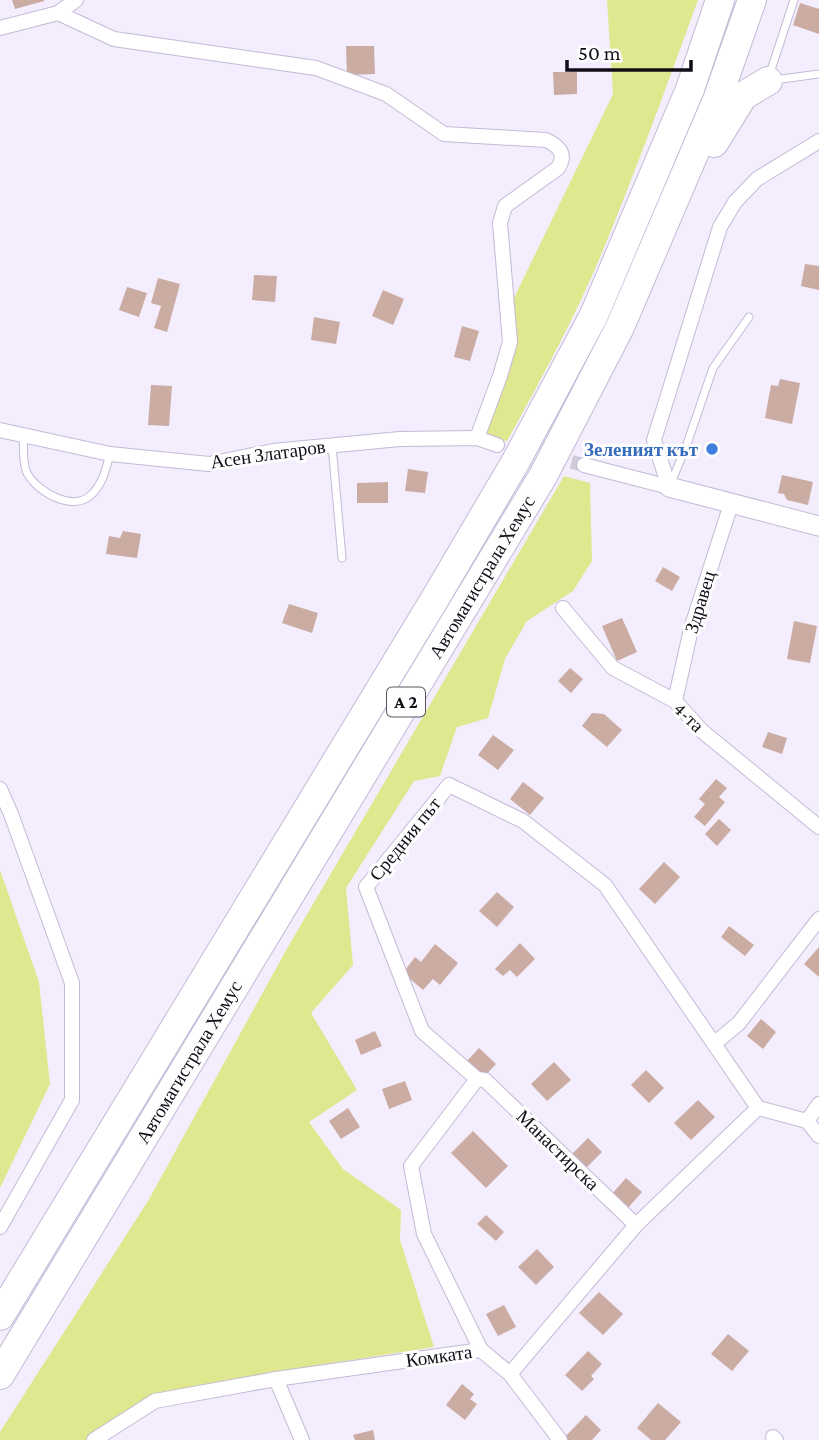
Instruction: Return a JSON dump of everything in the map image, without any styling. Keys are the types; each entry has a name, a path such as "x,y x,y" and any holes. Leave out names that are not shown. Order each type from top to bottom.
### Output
{"highway":[{"name":"Автомагистрала Хемус","path":"0,1316 516,461 594,315 690,89 720,0"},
{"name":"Автомагистрала Хемус","path":"0,1375 542,476 620,327 717,100 752,0"},
{"path":"658,235 743,96 768,81"}],"street":[{"path":"0,28 58,13 76,0"},
{"path":"58,13 114,38 316,68 386,94 444,134 526,138 545,140 557,145 561,150 562,162 558,168 505,206 500,223 510,342 477,438"},
{"path":"669,487 654,440 720,228 735,202 757,179 819,141"},
{"name":"Асен Златаров","path":"0,430 110,454 209,464 273,451 400,439 477,438 497,444"},
{"path":"583,465 819,526"},
{"name":"Здравец","path":"675,701 691,629 731,503"},
{"name":"4-та","path":"563,608 613,668 675,701 702,731 819,827"},
{"name":"Средния път","path":"477,1079 422,1031 366,887 449,785 523,821 605,885 758,1108"},
{"path":"0,789 72,983 72,1100 0,1227"},
{"path":"715,1043 739,1023 819,919"},
{"path":"477,1079 411,1166 424,1234 481,1350"},
{"name":"Манастирска","path":"477,1079 485,1080 636,1225"},
{"path":"807,1121 819,1104"},
{"path":"510,1374 636,1225 758,1108 807,1121 819,1136"},
{"name":"Комката","path":"94,1440 155,1401 276,1379 481,1350 510,1374 560,1440"},
{"path":"276,1379 302,1440"}],"lane":[{"path":"794,0 768,81 819,74"},
{"path":"669,487 713,368 749,317"},
{"path":"22,433 26,472 54,497 74,501 90,497 102,482 110,454"},
{"path":"332,445 342,558"}],"green space":[{"path":"607,0 698,0 614,223 568,326 507,441 481,437 506,372 509,308 613,94"},
{"path":"564,476 590,483 592,561 573,591 527,621 505,659 488,718 457,727 440,776 414,781 346,888 353,965 311,1013 357,1090 309,1122 343,1169 401,1210 400,1240 434,1347 263,1374 142,1411 101,1440 0,1440 0,1432 148,1201 289,945"},
{"path":"0,870 39,982 50,1084 0,1188"}],"building":[{"path":"12,0 44,0 44,1 15,9"},
{"path":"800,3 819,9 819,34 793,25"},
{"path":"346,46 374,46 375,74 347,75"},
{"path":"553,72 577,72 577,94 554,95"},
{"path":"805,264 819,266 819,290 801,286"},
{"path":"254,275 277,276 275,302 252,300"},
{"path":"158,278 180,284 167,332 154,328 161,306 151,303"},
{"path":"127,287 147,293 139,317 119,310"},
{"path":"383,290 404,299 393,325 372,316"},
{"path":"314,317 340,322 336,344 311,340"},
{"path":"462,326 479,331 470,361 454,357"},
{"path":"780,379 800,383 792,424 765,418 771,385 778,386"},
{"path":"151,385 172,386 169,426 148,425"},
{"path":"408,469 428,472 425,493 405,491"},
{"path":"782,475 813,482 808,505 787,500 784,494 778,493"},
{"path":"388,482 388,503 357,503 357,483"},
{"path":"123,531 141,534 137,558 106,554 109,536 120,538"},
{"path":"663,567 680,577 672,591 655,581"},
{"path":"289,604 318,613 312,633 282,623"},
{"path":"622,618 637,652 617,661 602,626"},
{"path":"794,621 817,626 810,663 787,659"},
{"path":"570,668 583,679 571,693 558,681"},
{"path":"592,713 604,714 622,730 607,747 582,726"},
{"path":"768,732 787,738 782,754 762,747"},
{"path":"493,735 514,750 498,770 478,755"},
{"path":"716,779 727,788 719,797 725,802 705,826 694,817 705,804 699,799"},
{"path":"523,782 544,798 530,815 510,799"},
{"path":"719,819 731,830 717,846 705,834"},
{"path":"664,862 680,877 655,904 639,889"},
{"path":"497,892 514,907 497,927 479,911"},
{"path":"729,926 754,945 745,956 721,937"},
{"path":"520,943 535,959 517,977 510,970 503,976 495,969"},
{"path":"435,944 458,963 440,985 433,979 423,990 403,973 415,957 421,962"},
{"path":"819,947 819,977 804,964"},
{"path":"761,1019 776,1032 763,1049 747,1036"},
{"path":"375,1031 382,1046 361,1055 355,1040"},
{"path":"479,1048 496,1064 483,1078 466,1062"},
{"path":"554,1062 571,1080 547,1101 531,1084"},
{"path":"646,1070 664,1088 649,1103 631,1085"},
{"path":"405,1081 412,1100 389,1109 382,1089"},
{"path":"698,1100 715,1117 691,1140 674,1123"},
{"path":"348,1108 360,1127 341,1139 329,1121"},
{"path":"473,1131 508,1166 486,1188 451,1153"},
{"path":"588,1138 602,1152 583,1171 569,1157"},
{"path":"626,1178 642,1192 626,1210 610,1196"},
{"path":"486,1215 504,1232 496,1241 477,1224"},
{"path":"537,1249 554,1267 536,1285 518,1267"},
{"path":"599,1292 623,1314 603,1335 579,1313"},
{"path":"504,1305 516,1327 498,1336 486,1314"},
{"path":"728,1334 749,1351 732,1371 711,1354"},
{"path":"588,1351 602,1364 591,1376 594,1379 582,1391 565,1375"},
{"path":"462,1384 474,1394 470,1399 477,1404 465,1420 446,1405"},
{"path":"658,1403 681,1422 665,1440 651,1440 637,1428"},
{"path":"586,1415 601,1430 592,1440 568,1440 565,1437"},
{"path":"373,1430 375,1440 355,1440 353,1435"}],"tunnel":[{"path":"551,457 584,465"}],"place":[{"name":"Зеленият кът","path":"712,449"}]}
